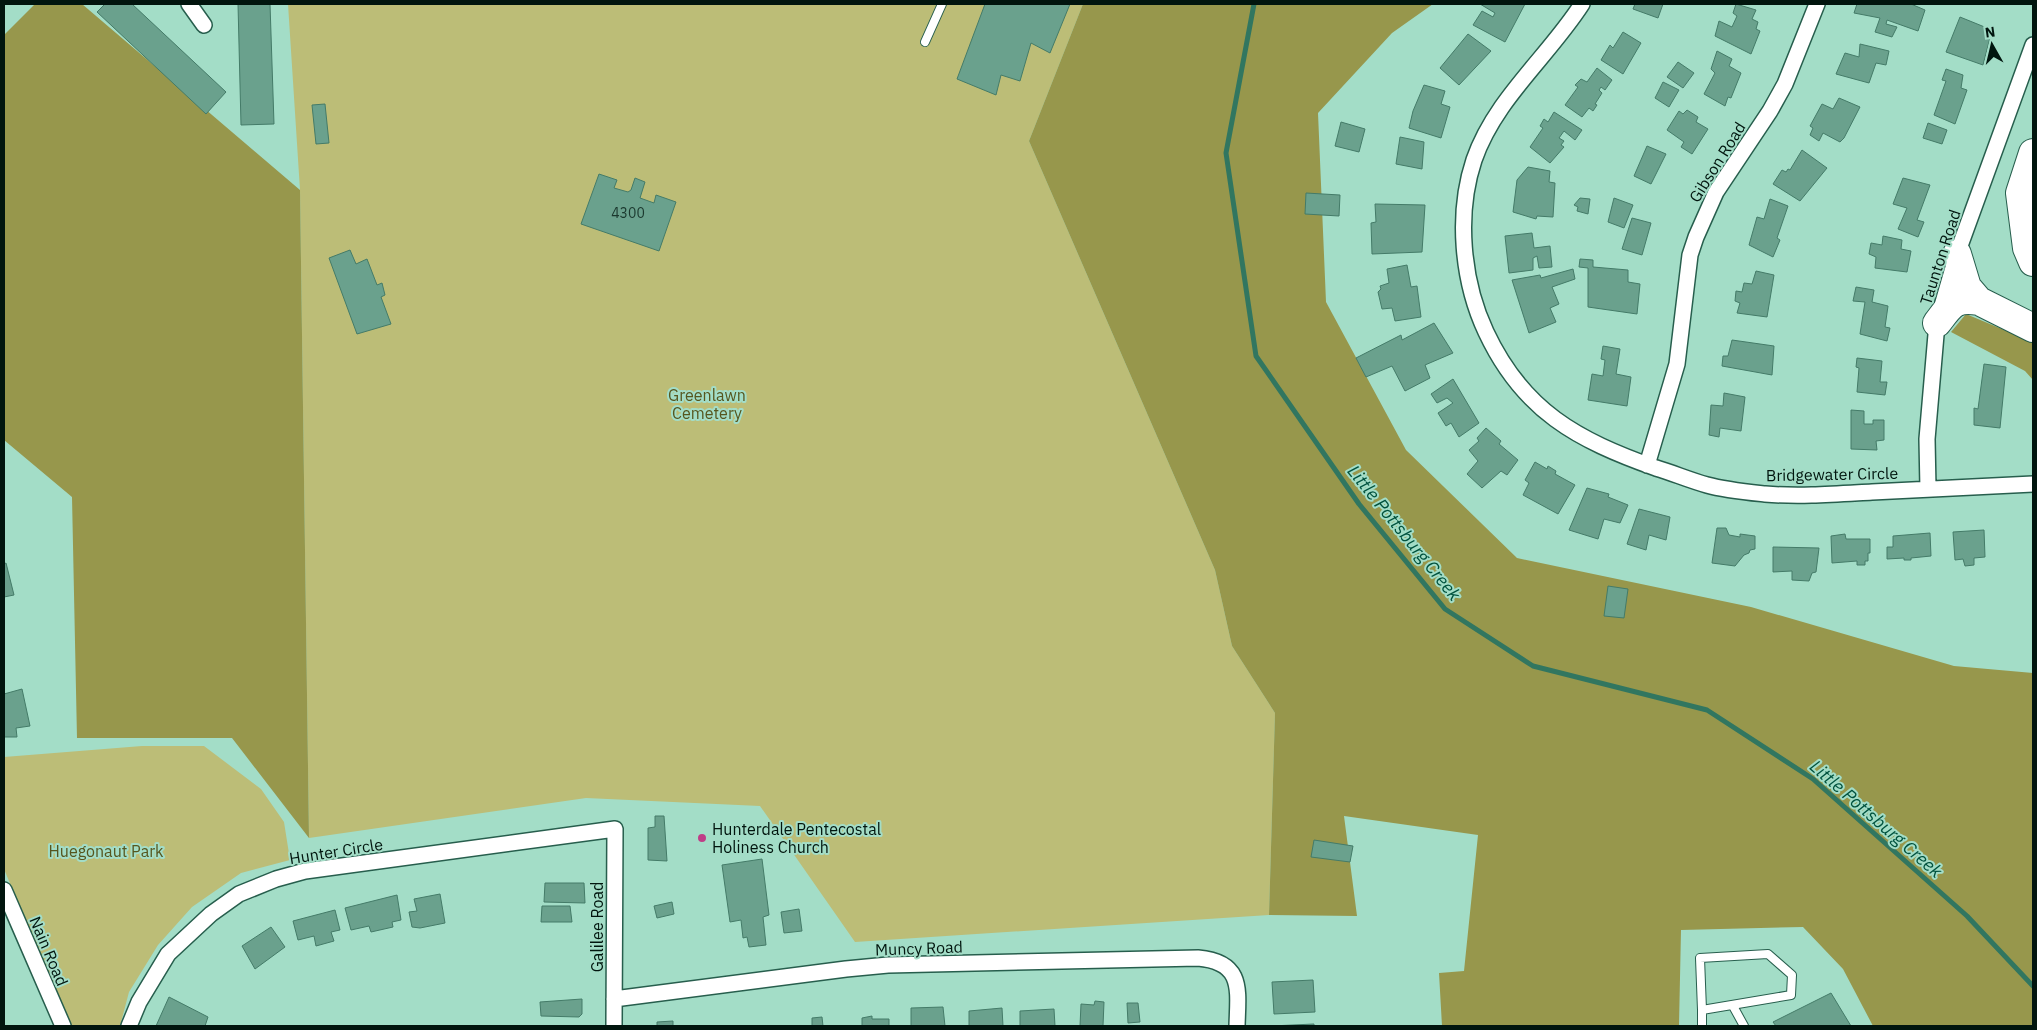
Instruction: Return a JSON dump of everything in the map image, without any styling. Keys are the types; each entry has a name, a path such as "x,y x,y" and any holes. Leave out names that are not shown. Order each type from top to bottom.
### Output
{"highway":[{"path":"2033,153 2020,193 2027,248 2033,262"},
{"path":"1957,254 1967,287 1979,301"},
{"path":"1937,323 1952,304 1964,298 1979,301 2033,328"}],"street":[{"path":"189,4 204,25"},
{"name":"Bridgewater Circle","path":"1582,4 1507,99 1474,159 1467,190 1465,224 1466,260 1472,294 1482,323 1497,356 1518,385 1538,406 1564,427 1609,451 1708,486 1766,494 1818,495 2033,484"},
{"name":"Gibson Road","path":"1647,465 1677,364 1690,255 1696,237 1716,192 1770,111 1785,84 1817,4"},
{"name":"Taunton Road","path":"1928,489 1927,439 1937,323 1957,254 2033,45"},
{"name":"Galilee Road","path":"614,1026 615,829"},
{"name":"Hunter Circle","path":"129,1026 139,1002 168,954 211,914 239,894 305,871 615,829"},
{"name":"Nain Road","path":"4,890 63,1026"},
{"name":"Muncy Road","path":"614,999 888,965 1198,958 1214,959 1227,966 1234,976 1238,991 1237,1026"}],"lane":[{"path":"925,42 942,4"},
{"path":"1702,1010 1791,995 1792,975 1768,954 1700,958 1702,1026"},
{"path":"1733,1006 1744,1026"}],"green space":[{"name":"Greenlawn Cemetery","path":"288,4 1083,4 1029,141 1215,570 1232,646 1275,713 1269,915 855,942 760,806 586,798 309,838 300,190"},
{"name":"Huegonaut Park","path":"142,746 204,746 261,789 284,822 290,860 241,873 192,907 158,945 129,992 120,1026 69,1026 4,869 4,757"}],"shaded area":[{"path":"35,4 82,4 300,190 309,838 232,738 77,738 72,497 4,440 4,35"},
{"path":"1083,4 1433,4 1392,33 1318,113 1326,302 1406,450 1517,558 1751,607 1954,666 2033,673 2033,1026 1873,1026 1843,969 1803,927 1681,930 1679,1026 1442,1026 1439,973 1464,971 1478,835 1344,816 1357,916 1269,915 1275,713 1232,646 1215,570 1029,141"},
{"path":"1966,314 2033,342 2033,380 2025,371 1951,332"}],"building":[{"path":"105,4 132,4 226,92 206,114 97,12"},
{"path":"238,4 270,4 274,124 241,125"},
{"path":"985,4 1070,4 1050,53 1031,43 1020,81 1001,75 996,95 957,79"},
{"path":"1480,4 1525,4 1505,42 1473,25 1482,11 1493,17 1495,13"},
{"path":"1635,4 1663,4 1658,18 1633,9"},
{"path":"1736,4 1756,10 1752,19 1758,22 1756,29 1760,31 1751,54 1715,36 1719,21 1732,27 1737,16 1733,13"},
{"path":"1857,4 1911,4 1925,10 1918,31 1887,20 1886,24 1897,27 1892,37 1875,32 1880,18 1854,13"},
{"path":"1960,17 1992,30 1983,65 1946,52"},
{"path":"1623,32 1641,43 1623,74 1601,60 1610,45 1613,48"},
{"path":"1468,34 1491,51 1459,85 1440,68"},
{"path":"1860,44 1889,51 1886,65 1876,63 1869,83 1836,74 1845,53 1859,57"},
{"path":"1717,51 1732,59 1729,66 1741,73 1731,98 1728,97 1725,106 1704,94 1715,73 1711,69"},
{"path":"1678,62 1694,73 1683,88 1667,77"},
{"path":"1597,68 1612,80 1605,90 1601,87 1599,90 1602,93 1593,111 1589,108 1582,117 1565,105 1578,87 1575,85 1581,79 1587,82"},
{"path":"1946,69 1963,75 1961,88 1967,90 1955,124 1934,115 1946,81 1942,80"},
{"path":"1663,82 1679,90 1669,107 1655,98"},
{"path":"1424,85 1445,91 1441,104 1450,107 1441,138 1409,128 1413,111"},
{"path":"1839,98 1860,107 1840,142 1823,133 1819,141 1810,135 1813,128 1810,126 1822,104 1833,109"},
{"path":"325,104 329,143 316,144 312,105"},
{"path":"1687,110 1698,117 1696,122 1708,129 1692,154 1681,147 1684,142 1667,130 1679,111 1683,114"},
{"path":"1554,112 1582,130 1575,140 1564,131 1559,138 1564,141 1561,145 1564,147 1550,163 1530,147 1543,128 1540,126 1544,119 1548,122"},
{"path":"1341,122 1365,129 1359,152 1335,146"},
{"path":"1928,123 1947,130 1942,144 1923,138"},
{"path":"1400,137 1424,142 1422,169 1396,164"},
{"path":"1647,146 1666,154 1651,184 1634,176"},
{"path":"1802,150 1827,168 1800,201 1773,184 1782,170 1786,172 1788,169 1790,170"},
{"path":"1528,167 1550,171 1549,182 1555,183 1553,217 1537,216 1536,219 1513,212 1517,180"},
{"path":"599,174 617,180 614,188 628,192 631,190 635,178 645,182 640,198 654,203 656,195 676,202 659,251 581,224"},
{"path":"1903,178 1930,185 1917,220 1924,222 1918,237 1898,229 1907,208 1893,204"},
{"path":"1306,193 1340,195 1339,216 1305,214"},
{"path":"1580,198 1590,199 1588,214 1577,211 1578,207 1574,205"},
{"path":"1614,198 1633,205 1624,228 1608,222"},
{"path":"1770,199 1788,206 1777,238 1780,240 1773,257 1749,245 1757,217 1764,219"},
{"path":"1375,204 1425,205 1422,252 1372,254 1371,223 1376,222"},
{"path":"1632,218 1651,223 1642,255 1622,249"},
{"path":"1532,233 1534,248 1550,246 1552,267 1539,268 1537,256 1533,258 1533,270 1509,273 1505,236"},
{"path":"1883,236 1902,240 1901,249 1911,251 1907,272 1875,268 1876,257 1869,254 1871,243 1882,245"},
{"path":"350,250 356,264 367,259 377,285 382,283 385,295 381,297 391,324 357,334 329,258"},
{"path":"1580,259 1593,260 1593,267 1628,270 1628,282 1640,284 1637,314 1588,307 1588,268 1579,267"},
{"path":"1407,265 1411,287 1417,286 1421,317 1395,321 1392,308 1382,309 1378,292 1381,289 1380,286 1389,283 1387,269"},
{"path":"1573,269 1575,279 1552,287 1559,304 1550,308 1556,322 1529,333 1512,280 1540,275 1541,278"},
{"path":"1756,271 1774,275 1767,317 1737,313 1740,303 1735,301 1736,291 1742,292 1744,283 1752,284"},
{"path":"1856,287 1874,290 1872,302 1888,306 1885,327 1890,328 1887,341 1860,334 1865,302 1853,301"},
{"path":"1434,323 1453,353 1425,365 1430,378 1405,391 1392,366 1366,377 1356,358 1401,335 1402,340"},
{"path":"1732,340 1774,346 1772,375 1722,366 1723,356 1728,356"},
{"path":"1603,346 1620,349 1616,374 1631,377 1627,406 1588,400 1592,374 1603,376 1605,360 1601,359"},
{"path":"1857,358 1882,361 1880,382 1887,382 1885,395 1857,392 1859,368 1856,367"},
{"path":"1984,364 2006,367 2000,428 1974,425 1974,408 1978,409"},
{"path":"1453,379 1479,423 1459,437 1451,423 1446,426 1438,413 1453,403 1447,398 1437,403 1431,394"},
{"path":"1724,393 1745,397 1741,431 1720,428 1719,437 1709,435 1711,405 1723,406"},
{"path":"1851,410 1864,411 1864,424 1873,424 1873,420 1884,420 1884,440 1876,441 1877,450 1851,449"},
{"path":"1486,428 1501,441 1499,444 1518,460 1507,475 1501,471 1482,488 1467,474 1478,461 1469,450 1479,441 1477,438"},
{"path":"1535,462 1547,469 1548,466 1556,471 1555,474 1575,485 1558,514 1523,495 1529,483 1525,480"},
{"path":"1587,488 1609,494 1608,497 1628,505 1620,523 1604,519 1598,539 1569,530"},
{"path":"1639,509 1670,517 1666,540 1649,535 1646,550 1627,544"},
{"path":"1717,528 1726,528 1729,535 1740,537 1740,534 1755,536 1755,549 1750,550 1749,553 1744,555 1735,566 1712,563"},
{"path":"1984,530 1985,557 1974,558 1974,565 1965,566 1963,559 1955,560 1953,532"},
{"path":"1930,533 1931,556 1911,558 1911,560 1904,560 1904,558 1887,559 1887,547 1893,547 1893,536"},
{"path":"1845,534 1846,539 1870,539 1870,553 1868,553 1868,561 1865,561 1865,565 1857,565 1857,561 1832,563 1831,536"},
{"path":"1773,547 1819,548 1816,572 1812,573 1809,581 1792,580 1792,571 1773,572"},
{"path":"6,563 14,595 4,597 4,564"},
{"path":"1608,586 1628,589 1624,618 1604,616"},
{"path":"22,689 30,726 16,728 17,737 4,737 4,694"},
{"path":"655,816 664,816 667,861 648,860 648,828 655,827"},
{"path":"1314,840 1353,846 1350,862 1311,857"},
{"path":"762,859 769,915 763,917 766,945 749,947 747,937 743,938 741,920 730,922 722,865"},
{"path":"545,883 584,883 585,903 544,902"},
{"path":"440,894 445,923 420,928 412,927 409,912 417,911 414,899"},
{"path":"397,895 401,920 392,922 393,927 371,932 369,926 351,930 345,908"},
{"path":"672,902 674,914 657,918 654,906"},
{"path":"542,906 570,906 572,922 541,922"},
{"path":"799,909 802,931 784,933 781,912"},
{"path":"335,910 340,930 331,932 334,941 316,946 314,936 298,940 293,921"},
{"path":"271,927 285,947 255,969 242,946"},
{"path":"1313,980 1315,1012 1274,1014 1272,982"},
{"path":"1831,993 1851,1026 1776,1026 1773,1022"},
{"path":"169,997 208,1017 205,1026 156,1026"},
{"path":"582,999 582,1014 579,1017 541,1016 540,1002"},
{"path":"1095,1001 1104,1002 1103,1026 1080,1026 1081,1004 1094,1005"},
{"path":"1127,1003 1138,1003 1140,1022 1128,1023"},
{"path":"943,1007 945,1026 911,1026 911,1008"},
{"path":"1002,1008 1003,1026 969,1026 969,1011"},
{"path":"1054,1009 1055,1026 1020,1026 1020,1011"},
{"path":"872,1016 872,1019 889,1019 889,1026 862,1026 862,1018"},
{"path":"822,1017 823,1026 812,1026 812,1018"},
{"path":"673,1021 673,1026 657,1026 657,1022"},
{"path":"1314,1024 1314,1026 1271,1026"}],"waterway":[{"name":"Little Pottsburg Creek","path":"1254,4 1226,153 1256,356 1359,504 1445,609 1533,666 1707,710 1813,779 1967,916 2033,986"}],"place":[{"name":"Hunterdale Pentecostal Holiness Church","path":"702,838"}]}
